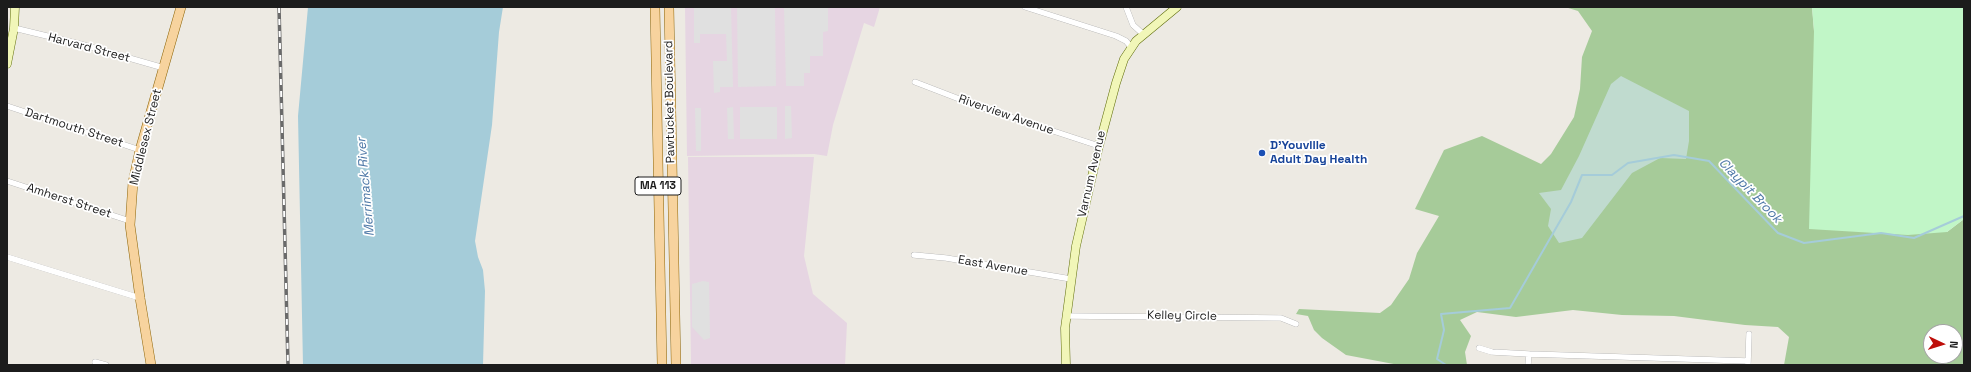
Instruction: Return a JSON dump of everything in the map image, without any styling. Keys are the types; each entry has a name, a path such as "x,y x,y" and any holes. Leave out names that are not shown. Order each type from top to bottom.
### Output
{"main road":[{"path":"7,64 14,28 15,7"},
{"name":"Middlesex Street","path":"151,365 140,298 130,221 133,182 140,150 181,7"},
{"name":"Pawtucket Boulevard","path":"655,7 662,365"},
{"name":"Pawtucket Boulevard","path":"669,7 676,365"},
{"name":"Varnum Avenue","path":"1066,365 1064,340 1066,316 1079,231 1099,146 1120,70 1131,47 1143,34 1177,7"}],"street":[{"path":"1025,7 1117,36 1126,41 1131,47"},
{"path":"1126,7 1133,25 1143,34"},
{"name":"Harvard Street","path":"14,28 80,44 164,68"},
{"name":"Riverview Avenue","path":"915,82 980,107 1099,146"},
{"name":"Dartmouth Street","path":"7,106 140,150"},
{"name":"Amherst Street","path":"7,181 130,221"},
{"name":"East Avenue","path":"914,255 946,258 1071,279"},
{"path":"7,257 140,298"},
{"name":"Kelley Circle","path":"1066,316 1281,318 1296,324"},
{"path":"1479,348 1492,352 1748,363 1749,334"},
{"path":"1528,365 1529,354"},
{"path":"95,362 106,365"}],"shaded area":[{"path":"685,7 880,7 874,27 864,23 833,125 827,156 814,154 687,156"},
{"path":"694,7 731,7 733,87 720,87 720,92 714,93 713,61 727,61 726,34 700,34 700,43 694,43"},
{"path":"737,7 775,7 776,86 738,87"},
{"path":"784,7 828,7 828,31 823,32 823,56 810,56 810,73 804,73 804,86 786,86"},
{"path":"785,106 791,106 792,138 785,139"},
{"path":"733,107 734,139 728,139 727,108"},
{"path":"740,107 777,107 777,139 740,139"},
{"path":"695,108 701,108 701,151 696,151"},
{"path":"688,157 814,157 804,256 813,294 847,323 845,365 691,365"},
{"path":"703,281 709,282 710,338 704,340 692,327 692,284"}],"green space":[{"path":"1565,7 1812,7 1814,31 1947,232 1964,219 1964,365 1784,365 1789,337 1778,327 1745,325 1674,316 1622,315 1573,310 1516,317 1477,312 1460,320 1471,336 1465,352 1467,365 1399,365 1346,355 1322,338 1314,330 1308,316 1296,314 1299,309 1380,313 1391,305 1409,279 1417,253 1439,216 1415,209 1444,150 1482,136 1541,164 1551,154 1574,117 1580,89 1582,57 1592,31 1578,11"},
{"path":"1812,7 1964,7 1964,219 1947,232 1908,235 1809,229 1814,31"},
{"path":"1621,76 1689,111 1689,141 1686,159 1660,158 1632,173 1582,238 1559,243 1548,226 1551,209 1539,193 1561,190 1579,156 1611,84"}],"water":[{"name":"Merrimack River","path":"308,7 503,7 499,32 492,125 475,241 478,257 483,270 485,291 483,365 303,365 298,116"}],"waterway":[{"name":"Claypit Brook","path":"1446,365 1437,359 1444,330 1441,314 1510,308 1571,202 1582,175 1612,175 1628,163 1674,155 1709,161 1778,233 1804,243 1881,233 1914,238 1964,216"}],"railway":[{"path":"279,7 288,365"}],"place":[{"name":"D'Youville Adult Day Health","path":"1262,153"}]}
